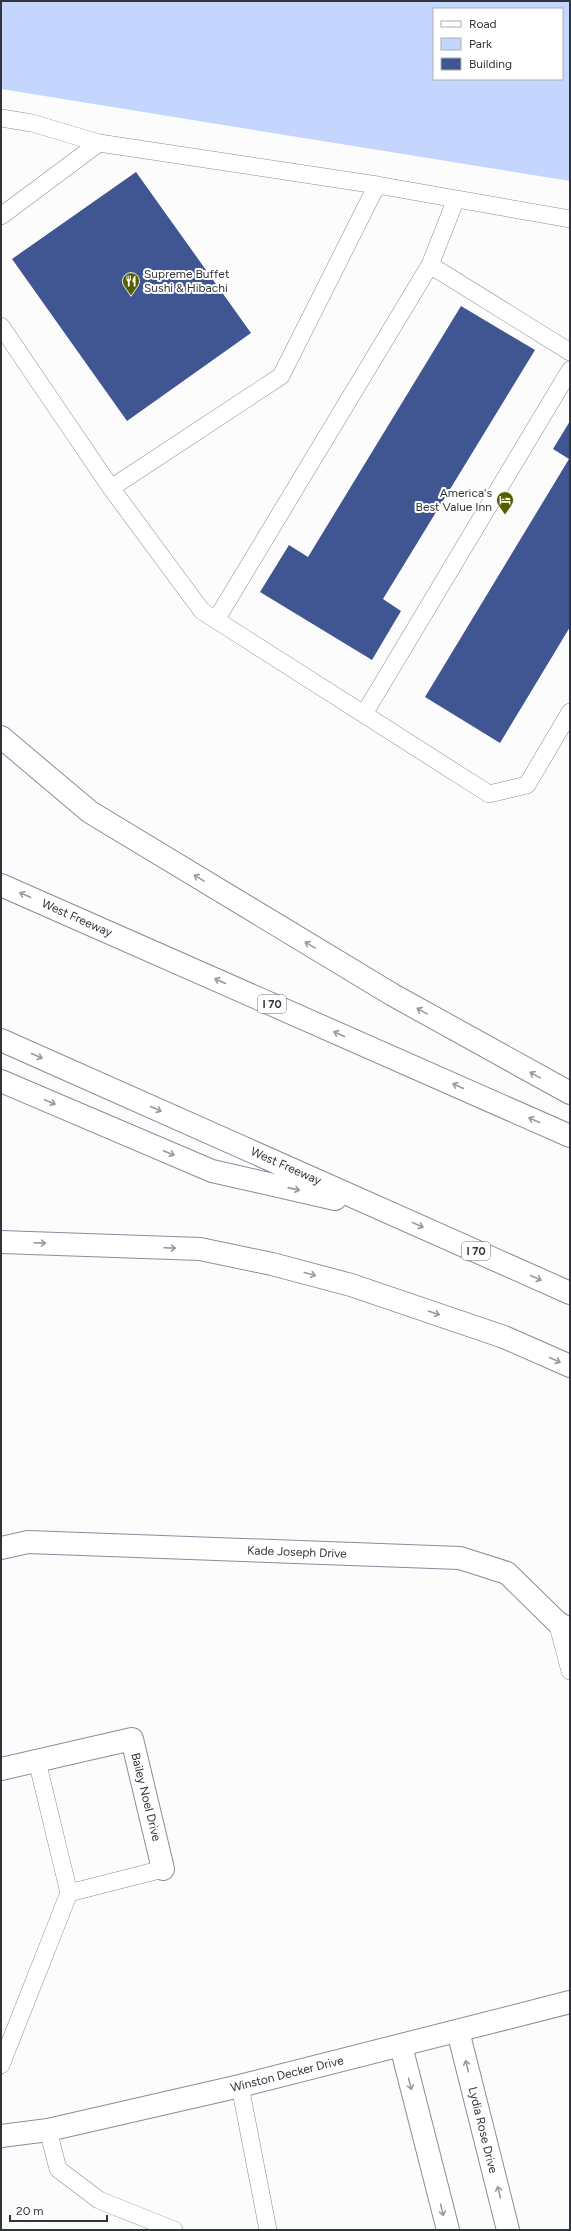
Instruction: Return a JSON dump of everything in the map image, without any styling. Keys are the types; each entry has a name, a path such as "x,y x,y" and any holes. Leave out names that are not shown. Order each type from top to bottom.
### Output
{"main road":[{"path":"1,737 90,812 393,995 570,1093"},
{"name":"West Freeway","path":"1,885 570,1136"},
{"name":"West Freeway","path":"1,1040 570,1293"},
{"path":"1,1082 212,1171 382,1209"},
{"path":"1,1242 200,1249 272,1264 351,1285 496,1335 570,1366"},
{"name":"Kade Joseph Drive","path":"1,1548 28,1542 460,1558 507,1573 563,1626"},
{"name":"Bailey Noel Drive","path":"1,1769 132,1739 163,1869"},
{"name":"Winston Decker Drive","path":"1,2136 48,2130 240,2086 570,2002"},
{"name":"Lydia Rose Drive","path":"458,2031 508,2230"},
{"path":"401,2046 448,2230"}],"lane":[{"path":"1,118 32,123 99,143 377,185 570,219"},
{"path":"1,216 99,143"},
{"path":"111,488 281,376 377,185"},
{"path":"216,620 430,265 456,199"},
{"path":"430,265 570,352"},
{"path":"1,326 111,488 202,611 489,794 526,785 570,712"},
{"path":"364,714 570,370"},
{"path":"563,1626 570,1671"},
{"path":"1,2065 69,1893 37,1761"},
{"path":"69,1893 163,1869"},
{"path":"240,2086 268,2230"},
{"path":"48,2130 58,2169 99,2200 174,2230"}],"green space":[{"path":"1,1 570,1 570,181 1,89"}],"building":[{"name":"Supreme Buffet Sushi & Hibachi","path":"136,172 251,333 127,421 12,259"},
{"path":"461,306 535,350 383,599 401,611 372,660 260,592 289,545 308,557"},
{"path":"570,421 570,627 500,743 425,697 569,459 553,449"}],"place":[{"name":"Supreme Buffet Sushi & Hibachi","path":"131,296"},
{"name":"America's Best Value Inn","path":"505,515"}]}
